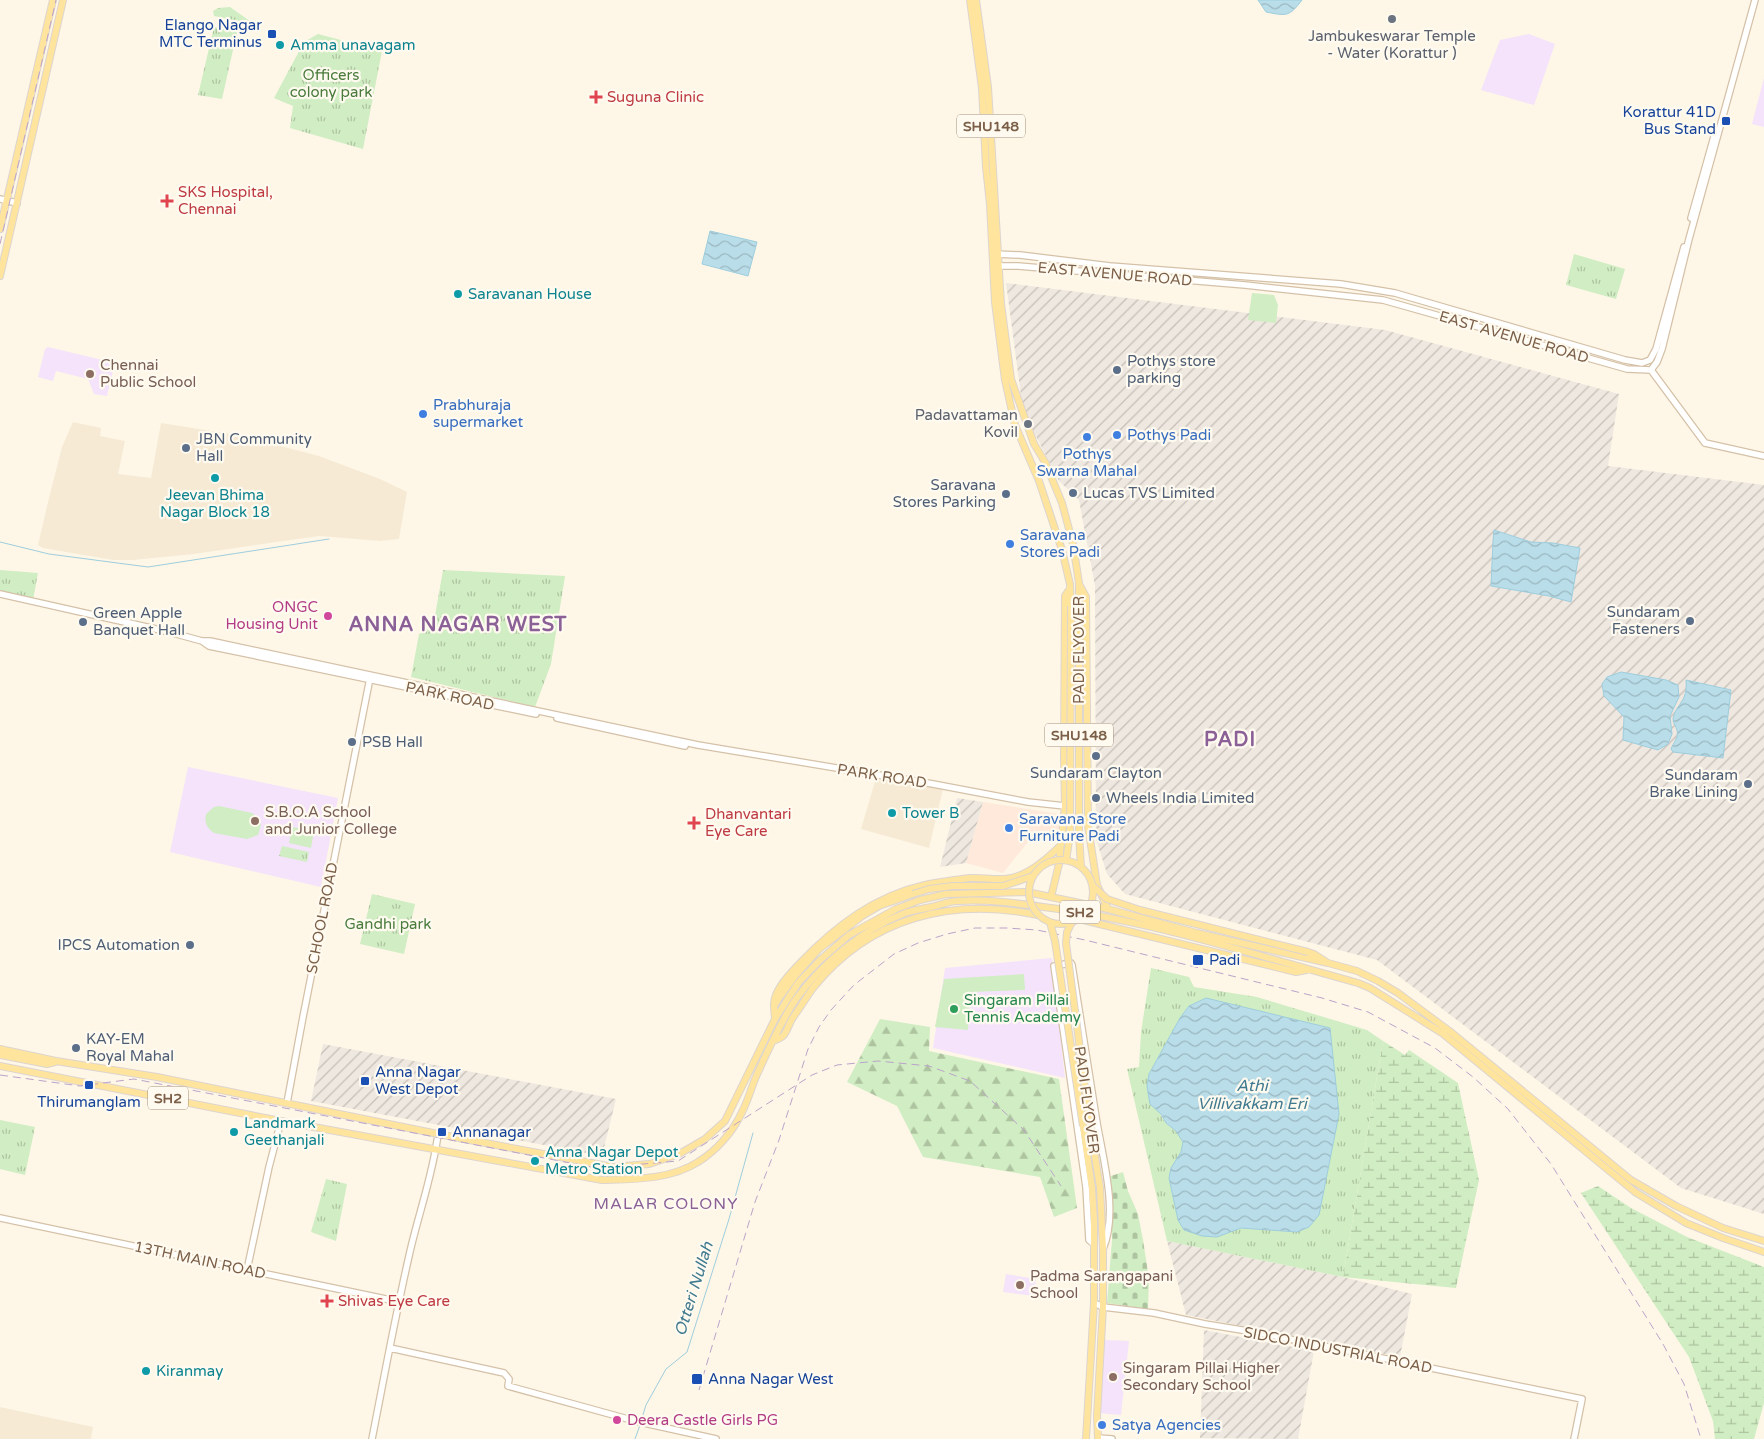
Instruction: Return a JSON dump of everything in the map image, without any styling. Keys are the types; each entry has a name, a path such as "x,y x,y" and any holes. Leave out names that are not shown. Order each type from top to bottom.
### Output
{"main road":[{"path":"0,229 3,200 53,0"},
{"path":"0,276 63,0"},
{"name":"SHU148","path":"970,0 982,88 996,254"},
{"name":"SHU148","path":"976,0 988,87 996,254 995,302 1005,380 1016,425 1039,481 1062,550 1070,589"},
{"name":"SHU148","path":"996,266 1011,379 1034,444 1045,462 1062,503 1073,544 1079,583"},
{"path":"1079,583 1086,597 1088,826 1097,885 1108,909"},
{"name":"PADI FLYOVER","path":"1079,583 1079,834 1081,867 1088,875 1092,885 1107,900 1308,952 1328,963"},
{"path":"1051,897 1059,864 1064,824 1065,596 1070,589"},
{"name":"PADI FLYOVER","path":"1066,861 1070,834 1070,589"},
{"path":"1064,824 1088,826"},
{"path":"775,1019 774,999 798,964 821,941 869,906 892,895 924,886 970,878 1013,878 1023,874 1051,855 1061,844"},
{"path":"1038,915 1032,907 1029,896 1033,876 1039,869 1047,863 1056,861 1066,861 1081,867"},
{"path":"774,1006 795,976 819,949 841,930 879,906 929,889 975,885 1003,886 1033,876"},
{"path":"990,893 991,878"},
{"path":"773,1041 783,1036 809,994 827,972 860,944 884,929 928,914 953,909 1005,909 1038,915 1050,922 1061,924 1072,922 1084,914 1092,900 1092,885"},
{"name":"SH2","path":"0,1055 47,1064 56,1061 157,1077 438,1134 613,1167 649,1164 679,1154 705,1139 724,1121 775,1019 799,982 849,934 896,909 920,900 946,894 1027,892 1108,909 1197,933 1357,971 1398,993 1464,1042 1631,1180 1676,1206 1723,1228 1764,1241"},
{"name":"SH2","path":"0,1064 44,1070 54,1077 282,1121 602,1180 641,1179 669,1174 697,1163 720,1145 742,1114 757,1074 786,1015 797,998 825,966 845,948 879,926 906,913 956,901 1007,902 1115,918 1358,983 1382,994 1442,1033 1635,1192 1686,1223 1764,1252"},
{"path":"1079,918 1296,972 1307,970"},
{"name":"PADI FLYOVER","path":"1050,922 1055,941 1092,1188 1094,1303 1086,1439"},
{"name":"PADI FLYOVER","path":"1072,922 1067,932 1066,943 1100,1188 1103,1307 1096,1416 1098,1438"},
{"path":"0,1049 56,1061"}],"street":[{"name":"EAST AVENUE ROAD","path":"996,254 1020,254 1110,266 1315,281 1368,287 1625,360 1645,362 1650,360 1656,349 1751,0"},
{"path":"1755,0 1689,239 1662,349 1657,362 1651,370 1706,443 1764,456"},
{"path":"3,200 17,202"},
{"name":"EAST AVENUE ROAD","path":"996,266 1018,266 1244,285 1383,300 1623,368 1651,370"},
{"path":"1623,368 1625,360"},
{"name":"PARK ROAD","path":"0,594 202,641 210,641 370,677 698,745 1028,802 1065,806"},
{"name":"SCHOOL ROAD","path":"287,1103 302,1017 370,677"},
{"path":"1094,1244 1089,1240 1086,1187 1054,966 1071,964 1106,1173 1109,1236 1103,1249"},
{"path":"247,1270 269,1166 282,1121"},
{"path":"372,1439 409,1255 426,1194 438,1134"},
{"name":"13TH MAIN ROAD","path":"0,1218 400,1302"},
{"name":"SIDCO INDUSTRIAL ROAD","path":"1094,1303 1103,1307 1154,1313 1260,1333 1582,1399 1574,1439"},
{"path":"390,1348 504,1373 509,1379 508,1386 635,1421 716,1439"},
{"path":"1098,1438 1112,1439"}],"shaded area":[{"path":"1529,34 1555,44 1534,105 1481,90 1500,40"},
{"path":"1764,78 1764,127 1752,124"},
{"path":"1006,283 1385,330 1619,394 1608,466 1764,485 1764,1214 1681,1188 1377,960 1125,894 1107,874 1096,839 1095,586 1079,500 1059,481 1023,411"},
{"name":"Chennai Public School","path":"48,347 115,363 107,396 94,394 88,379 56,371 53,381 38,377 45,349"},
{"path":"73,422 101,428 100,436 125,441 118,474 151,478 161,423 237,435 319,456 380,479 407,492 399,539 380,541 319,536 194,554 133,560 113,560 43,548 38,545 48,502 62,447"},
{"name":"S.B.O.A School and Junior College","path":"188,767 338,798 321,887 170,852"},
{"path":"876,778 943,789 929,848 861,829"},
{"path":"957,798 983,802 966,863 940,867"},
{"path":"983,802 1059,814 1058,840 1031,838 1003,873 966,863"},
{"path":"1052,958 1065,1078 933,1048 945,968"},
{"path":"323,1044 616,1099 602,1156 311,1101"},
{"path":"1167,1241 1343,1277 1412,1294 1400,1357 1186,1315"},
{"name":"Padma Sarangapani School","path":"1006,1274 1036,1279 1034,1296 1003,1292"},
{"path":"1204,1330 1314,1351 1298,1439 1200,1438"},
{"name":"Singaram Pillai Higher Secondary School","path":"1104,1340 1129,1341 1121,1415 1098,1413"},
{"path":"0,1407 93,1427 91,1439 0,1439"}],"green space":[{"path":"230,7 254,24 214,16 213,11 218,8"},
{"path":"214,27 237,32 222,99 198,95"},
{"name":"Officers colony park","path":"318,34 382,51 363,149 290,128 293,106 274,98 304,42"},
{"path":"1574,254 1625,269 1616,299 1566,285"},
{"path":"1252,293 1274,295 1278,305 1276,323 1248,320"},
{"path":"0,570 38,573 33,600 0,592"},
{"path":"443,570 565,576 551,664 535,707 411,677 419,634 433,627"},
{"path":"219,806 252,813 258,817 261,825 258,835 247,839 214,833 207,825 205,820 206,814 214,807"},
{"path":"292,827 314,831 311,848 289,843"},
{"path":"282,846 309,852 307,862 279,856"},
{"name":"Gandhi park","path":"372,894 415,904 404,954 360,944"},
{"path":"1151,968 1189,977 1194,987 1257,997 1367,1030 1383,1041 1343,1277 1167,1241 1127,1069 1139,1067 1141,1032","holes":["1206,998 1297,1232 1241,1228 1171,1168 1182,1150 1183,1143 1179,1134 1163,1119 1149,1074 1180,1018 1189,1006"]},
{"name":"Singaram Pillai Tennis Academy","path":"1024,974 1025,990 970,992 968,1030 935,1027 944,979"},
{"path":"880,1019 930,1027 929,1051 1059,1079 1077,1208 1054,1217 1040,1177 923,1157 897,1106 847,1082"},
{"path":"1383,1041 1405,1055 1409,1050 1458,1083 1479,1180 1456,1288 1343,1277"},
{"path":"0,1120 35,1127 25,1175 0,1169"},
{"path":"1123,1172 1128,1191 1138,1214 1143,1240 1149,1279 1148,1309 1107,1303 1112,1240 1111,1176"},
{"path":"326,1179 347,1184 336,1241 311,1232"},
{"path":"1598,1186 1631,1208 1687,1237 1764,1267 1764,1403 1754,1439 1715,1439 1713,1421 1689,1357 1581,1193"}],"water":[{"path":"1258,0 1302,0 1294,10 1287,14 1279,14 1266,12"},
{"path":"710,231 757,242 748,276 702,264"},
{"path":"1494,530 1531,542 1553,543 1580,548 1571,602 1549,596 1491,586"},
{"path":"1621,672 1666,680 1678,685 1679,697 1670,716 1672,734 1668,744 1658,750 1623,740 1624,717 1604,696 1602,684 1607,677"},
{"path":"1686,680 1731,690 1723,758 1673,752 1671,749 1677,738 1677,729 1673,719 1684,698"},
{"name":"Athi Villivakkam Eri","path":"1206,998 1330,1028 1339,1114 1319,1215 1309,1227 1297,1232 1241,1228 1217,1237 1202,1236 1184,1230 1178,1220 1169,1178 1171,1168 1181,1152 1183,1142 1176,1131 1166,1123 1161,1114 1150,1104 1147,1086 1149,1074 1180,1018 1189,1006"}],"waterway":[{"path":"0,542 49,554 148,567 329,539"},
{"name":"Otteri Nullah","path":"641,1421 646,1405 666,1369 687,1352 729,1219 753,1133"},
{"name":"Otteri Nullah","path":"635,1439 640,1425"}],"railway":[{"path":"0,244 56,0"},
{"path":"699,1390 755,1202 779,1140 808,1049 819,1027 831,1010 854,985 894,954 918,943 947,934 975,928 1007,928 1037,930 1085,940 1322,998 1368,1012 1435,1048 1473,1077 1508,1109 1551,1164 1663,1344 1684,1384 1701,1439"},
{"path":"0,1075 80,1086 134,1079 596,1168 678,1161 812,1075 837,1065 878,1061 929,1066 970,1081 1024,1130 1061,1186"}],"place":[{"name":"Jambukeswarar Temple - Water (Korattur )","path":"1392,19"},
{"name":"Elango Nagar MTC Terminus","path":"272,34"},
{"name":"Amma unavagam","path":"280,45"},
{"name":"Suguna Clinic","path":"596,97"},
{"name":"Korattur 41D Bus Stand","path":"1726,121"},
{"name":"SKS Hospital, Chennai","path":"167,201"},
{"name":"Saravanan House","path":"458,294"},
{"name":"Pothys store parking","path":"1117,370"},
{"name":"Chennai Public School","path":"90,374"},
{"name":"Prabhuraja supermarket","path":"423,414"},
{"name":"Padavattaman Kovil","path":"1028,424"},
{"name":"Pothys Padi","path":"1117,435"},
{"name":"Pothys Swarna Mahal","path":"1087,437"},
{"name":"JBN Community Hall","path":"186,448"},
{"name":"Jeevan Bhima Nagar Block 18","path":"215,478"},
{"name":"Lucas TVS Limited","path":"1073,493"},
{"name":"Saravana Stores Parking","path":"1006,494"},
{"name":"Saravana Stores Padi","path":"1010,544"},
{"name":"ONGC Housing Unit","path":"328,616"},
{"name":"Sundaram Fasteners","path":"1690,621"},
{"name":"Green Apple Banquet Hall","path":"83,622"},
{"name":"PSB Hall","path":"352,742"},
{"name":"Sundaram Clayton","path":"1096,756"},
{"name":"Sundaram Brake Lining","path":"1748,784"},
{"name":"Wheels India Limited","path":"1096,798"},
{"name":"Tower B","path":"892,813"},
{"name":"S.B.O.A School and Junior College","path":"255,821"},
{"name":"Dhanvantari Eye Care","path":"694,823"},
{"name":"Saravana Store Furniture Padi","path":"1009,828"},
{"name":"IPCS Automation","path":"190,945"},
{"name":"Padi","path":"1198,960"},
{"name":"Singaram Pillai Tennis Academy","path":"954,1009"},
{"name":"KAY-EM Royal Mahal","path":"76,1048"},
{"name":"Anna Nagar West Depot","path":"365,1081"},
{"name":"Thirumanglam","path":"89,1085"},
{"name":"Landmark Geethanjali","path":"234,1132"},
{"name":"Annanagar","path":"442,1132"},
{"name":"Anna Nagar Depot Metro Station","path":"535,1161"},
{"name":"Padma Sarangapani School","path":"1020,1285"},
{"name":"Shivas Eye Care","path":"327,1301"},
{"name":"Kiranmay","path":"146,1371"},
{"name":"Singaram Pillai Higher Secondary School","path":"1113,1377"},
{"name":"Anna Nagar West","path":"697,1379"},
{"name":"Deera Castle Girls PG","path":"617,1420"},
{"name":"Satya Agencies","path":"1102,1425"}],"district":[{"name":"ANNA NAGAR WEST","path":"458,625"},
{"name":"PADI","path":"1230,740"},
{"name":"MALAR COLONY","path":"666,1204"}]}
